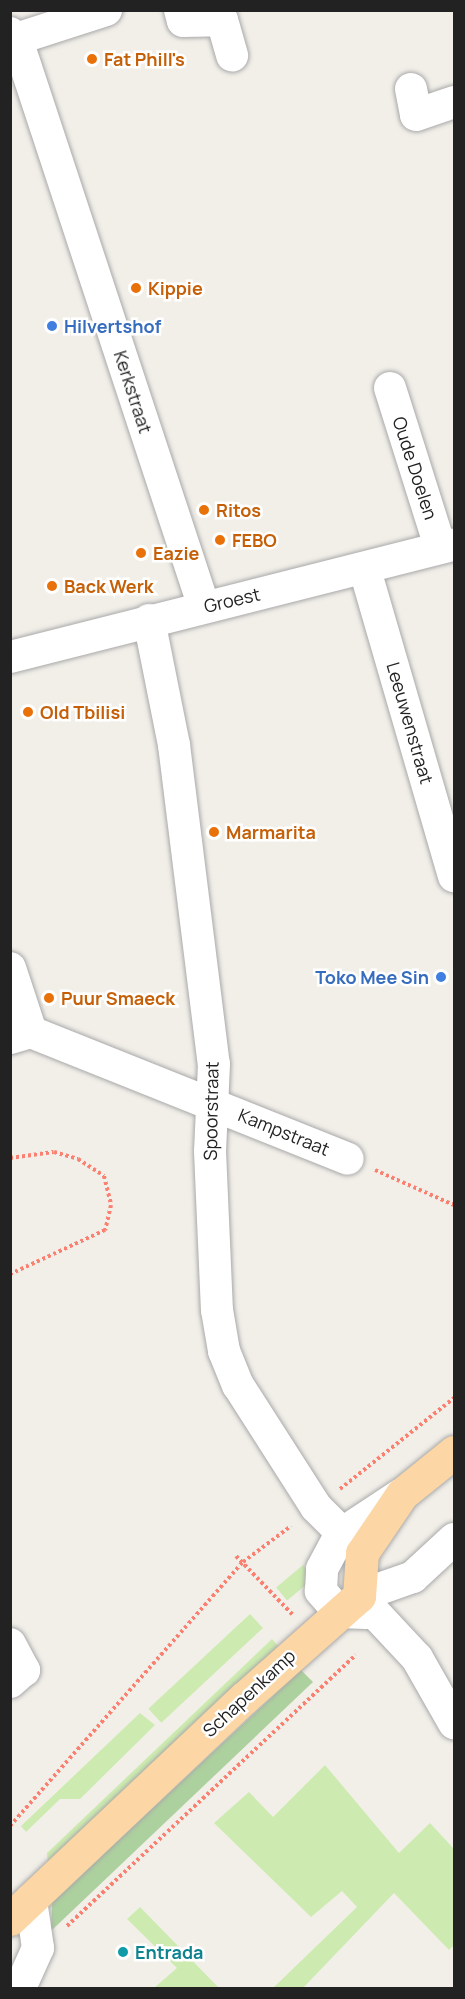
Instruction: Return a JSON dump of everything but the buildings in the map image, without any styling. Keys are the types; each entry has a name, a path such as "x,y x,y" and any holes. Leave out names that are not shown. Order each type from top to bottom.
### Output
{"main road":[{"path":"358,1607 351,1543 402,1494 454,1452"},
{"name":"Schapenkamp","path":"21,1909 358,1607"}],"street":[{"name":"Kerkstraat","path":"106,10 13,38 204,607"},
{"path":"180,10 183,21 222,20 232,56"},
{"path":"411,89 416,115 454,102"},
{"name":"Oude Doelen","path":"390,388 447,546"},
{"name":"Groest","path":"10,657 149,620 365,570 447,546"},
{"name":"Leeuwenstraat","path":"365,570 454,876"},
{"name":"Spoorstraat","path":"149,620 174,745 214,1064 214,1106 210,1151 217,1310 224,1352 238,1385 316,1507 351,1543"},
{"path":"10,968 21,1035"},
{"name":"Kampstraat","path":"21,1035 348,1158"},
{"path":"452,1710 417,1658 358,1607 413,1577 454,1539"},
{"path":"10,1644 24,1670 10,1682"},
{"path":"20,1989 38,1948 21,1909"}],"path":[{"path":"10,1158 54,1152 78,1159 104,1176 111,1205 105,1230 10,1274"},
{"name":"Kampstraat","path":"348,1158 454,1205"},
{"path":"10,1826 243,1562 454,1398"},
{"path":"236,1556 243,1562"},
{"path":"38,1948 63,1929 356,1655"}],"green space":[{"path":"303,1565 314,1578 287,1601 276,1587"},
{"path":"250,1614 263,1628 161,1723 148,1709"},
{"path":"272,1639 279,1647 48,1863 47,1853"},
{"path":"301,1670 313,1682 51,1931 52,1902"},
{"path":"140,1713 155,1725 80,1799 60,1799 26,1832 21,1826"},
{"path":"325,1765 399,1853 430,1823 454,1849 454,1945 449,1950 394,1893 303,1988 273,1988 357,1907 342,1891 311,1917 214,1823 249,1792 273,1817"},
{"path":"140,1907 219,1988 154,1988 177,1968 127,1919"}],"place":[{"name":"Fat Phill's","path":"92,59"},
{"name":"Kippie","path":"136,288"},
{"name":"Hilvertshof","path":"52,326"},
{"name":"Ritos","path":"204,510"},
{"name":"FEBO","path":"220,540"},
{"name":"Eazie","path":"141,553"},
{"name":"Back Werk","path":"52,586"},
{"name":"Old Tbilisi","path":"28,712"},
{"name":"Marmarita","path":"214,832"},
{"name":"Toko Mee Sin","path":"441,977"},
{"name":"Puur Smaeck","path":"49,998"},
{"name":"Entrada","path":"123,1952"}]}
